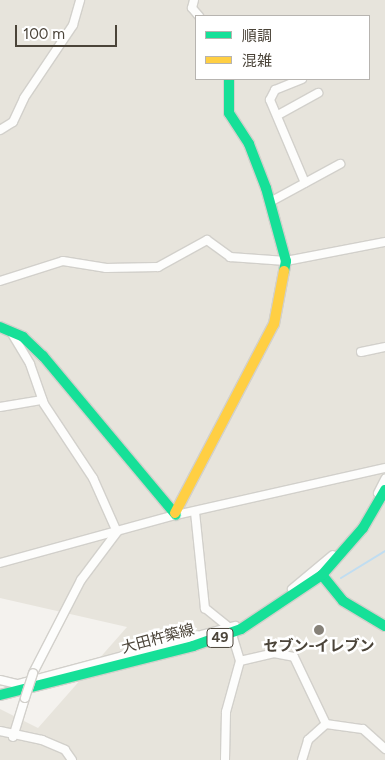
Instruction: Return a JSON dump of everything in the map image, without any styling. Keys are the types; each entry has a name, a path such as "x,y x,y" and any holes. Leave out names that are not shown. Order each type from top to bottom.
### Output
{"street":[{"path":"0,130 13,122 24,98 50,62 73,25 80,0"},
{"path":"194,0 192,8 198,15"},
{"path":"175,514 204,451 274,324 286,261 270,202 248,144 229,113 229,80"},
{"path":"300,80 270,95 278,115 281,134 304,183"},
{"path":"278,115 318,93"},
{"path":"270,202 340,164"},
{"path":"0,281 63,261 106,268 158,267 208,240 230,257 286,261 385,242"},
{"path":"0,327 43,356 175,514"},
{"path":"10,332 30,364 42,400 93,478 117,532"},
{"path":"361,352 385,347"},
{"path":"0,407 42,400"},
{"path":"0,563 117,532 175,514 196,512 382,468"},
{"path":"0,680 18,684 231,630 258,616 329,559 367,512 385,479"},
{"name":"大田杵築線","path":"0,695 231,630 322,575 363,528 385,490"},
{"path":"196,512 205,608 231,630 240,661 226,712 225,760"},
{"path":"13,737 33,673 81,580 117,532"},
{"path":"322,575 343,602 385,626"},
{"path":"240,661 274,653 294,657 326,724"},
{"path":"302,760 308,740 326,724 363,729 385,750"},
{"path":"0,731 13,737 34,737 65,750 72,760"}],"shaded area":[{"path":"0,0 385,0 385,760 0,760 0,709 38,728 127,627 0,598"}],"waterway":[{"path":"341,578 385,551"}],"traffic: fast":[{"path":"229,80 229,113 249,144 266,188 286,261 284,271"},
{"path":"0,327 23,337 43,356 176,515"},
{"path":"0,695 193,646 241,629 322,575 363,528 385,490"},
{"path":"322,575 343,601 385,626"}],"traffic: slow":[{"path":"175,513 274,324 284,271"}],"place":[{"name":"セブン-イレブン","path":"319,630"}]}
